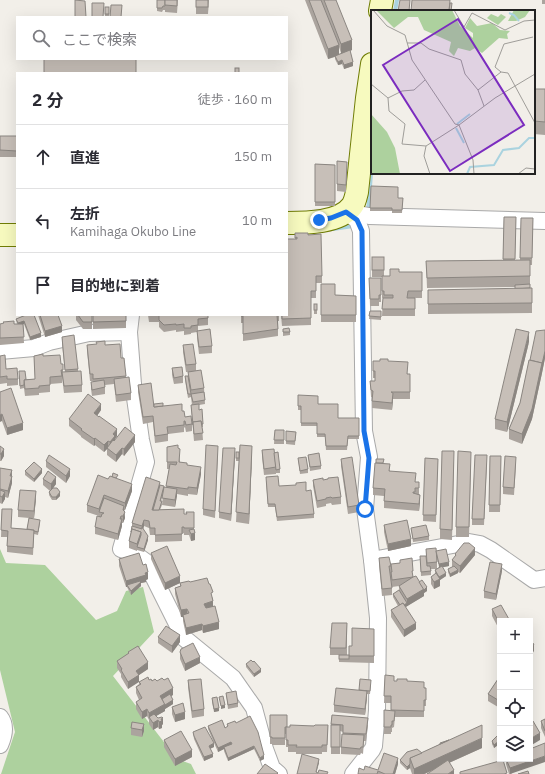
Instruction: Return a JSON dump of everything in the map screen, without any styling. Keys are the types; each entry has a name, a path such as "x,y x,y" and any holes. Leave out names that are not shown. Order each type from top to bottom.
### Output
{"main road":[{"path":"380,10 382,0"},
{"path":"288,223 308,222 360,215 353,205 357,192 371,71"},
{"path":"0,235 16,235"}],"street":[{"path":"353,774 374,747 377,710 378,618 375,559 365,509 369,458 364,431 362,231 357,220 360,215 545,221"},
{"path":"131,316 129,332 133,384 141,440 146,462 121,549 135,554 146,562 184,638 232,678 254,708 265,749 272,768 279,774"},
{"path":"0,351 34,348 49,342 89,333 129,332"},
{"path":"375,559 469,542 480,544 491,550 534,580 545,578"},
{"path":"0,717 4,728 4,737 0,745"}],"green space":[{"path":"0,549 6,563 45,565 96,620 117,611 126,591 143,587 154,632 113,676 177,759 191,764 196,774 1,774 15,732 0,670"}],"building":[{"path":"75,0 85,1 86,16 75,16"},
{"path":"157,0 165,0 165,6 162,8 157,8"},
{"path":"165,0 177,0 177,6 165,5"},
{"path":"196,0 208,0 208,7 196,7"},
{"path":"309,0 321,0 339,45 328,49"},
{"path":"324,0 336,0 352,40 341,44"},
{"path":"400,0 410,0 409,10 398,10"},
{"path":"412,0 450,0 449,10 411,10"},
{"path":"92,3 104,3 103,16 92,16"},
{"path":"450,3 452,3 451,10 449,10"},
{"path":"111,5 122,5 121,16 110,16"},
{"path":"105,7 109,7 109,14 105,14"},
{"path":"350,50 353,62 344,65 342,60 338,62 335,56"},
{"path":"44,60 136,60 136,72 44,72"},
{"path":"235,68 239,68 239,72 235,72"},
{"path":"535,89 545,89 545,122 535,121"},
{"path":"0,136 16,136 16,151 0,150"},
{"path":"337,161 347,162 346,185 337,184"},
{"path":"315,164 335,165 335,202 315,202"},
{"path":"371,186 398,187 398,198 403,198 402,210 392,210 392,208 370,208"},
{"path":"504,217 516,217 515,259 503,259"},
{"path":"521,218 533,218 532,258 520,258"},
{"path":"295,233 308,233 308,235 321,234 322,276 316,276 316,291 311,291 311,318 282,319 282,316 288,316 288,239 297,239 297,237 295,238"},
{"path":"372,257 384,257 384,270 372,270"},
{"path":"530,260 530,276 427,278 426,261"},
{"path":"390,269 399,269 399,272 422,272 422,291 408,291 407,298 415,298 415,309 382,309 383,298 393,298 393,295 384,295 384,291 382,291 382,276 390,276"},
{"path":"369,278 381,278 381,295 379,295 379,299 370,299"},
{"path":"321,284 335,284 335,295 356,296 356,315 321,315"},
{"path":"530,284 530,288 515,289 515,285"},
{"path":"532,288 532,303 428,304 428,290"},
{"path":"314,304 317,304 317,310 314,310"},
{"path":"370,311 381,311 381,317 369,316"},
{"path":"24,316 34,316 41,333 30,337 24,321 18,323 16,319"},
{"path":"40,316 58,316 62,326 45,331"},
{"path":"79,316 92,316 92,322 83,322"},
{"path":"93,316 126,316 126,321 93,322"},
{"path":"159,316 208,316 208,318 198,319 198,325 191,326 191,328 184,328 184,324 164,325 159,320"},
{"path":"243,316 277,316 278,329 243,334"},
{"path":"14,321 14,324 23,324 24,337 0,338 0,324 4,323 3,322"},
{"path":"289,328 290,332 283,332 283,329"},
{"path":"210,329 212,346 199,347 197,331"},
{"path":"516,329 529,332 507,422 495,419"},
{"path":"545,330 545,351 542,364 530,360 536,331"},
{"path":"74,335 78,369 65,370 62,337"},
{"path":"105,341 105,345 120,344 121,358 124,358 126,376 93,379 93,374 90,374 87,345"},
{"path":"193,344 196,364 186,365 183,345"},
{"path":"43,354 43,356 60,355 61,364 63,364 63,370 61,370 62,376 50,377 50,385 39,386 39,388 25,389 24,380 35,379 34,356"},
{"path":"5,355 6,369 17,368 18,379 7,379 7,376 0,377 0,356"},
{"path":"380,359 408,362 407,374 410,374 410,392 391,392 393,393 392,403 372,401 373,391 371,390 370,381 375,381 373,361 380,361"},
{"path":"529,360 542,363 532,409 522,434 509,429 520,403"},
{"path":"182,367 183,376 174,378 172,368"},
{"path":"201,370 204,388 191,390 188,372"},
{"path":"19,371 25,371 26,379 24,380 24,385 20,386"},
{"path":"81,371 82,385 64,386 62,372"},
{"path":"185,376 188,376 191,394 188,394"},
{"path":"129,377 131,393 116,395 114,379"},
{"path":"104,380 105,387 92,390 91,382"},
{"path":"151,383 154,407 182,404 182,411 184,411 185,417 191,416 192,424 186,425 184,421 184,425 167,427 168,434 155,436 153,416 143,417 138,385"},
{"path":"11,388 23,423 7,428 2,414 0,415 0,392"},
{"path":"204,392 205,400 193,402 191,394"},
{"path":"88,394 101,404 94,413 117,429 113,434 115,436 110,442 108,441 104,445 81,430 82,429 69,419"},
{"path":"298,395 318,396 318,404 338,404 338,418 359,418 359,436 348,436 347,446 326,446 325,434 317,434 317,423 301,423 301,406 298,406"},
{"path":"163,403 163,406 154,407 154,404"},
{"path":"199,404 199,410 202,409 203,424 201,421 193,422 193,425 191,405"},
{"path":"201,421 203,433 194,434 193,422"},
{"path":"125,427 135,435 124,449 122,448 116,455 107,448"},
{"path":"275,430 284,430 284,440 274,440"},
{"path":"286,431 296,432 295,441 286,441"},
{"path":"178,445 178,448 180,449 179,462 201,467 197,488 188,487 188,489 166,486 170,464 176,465 177,462 167,462 167,447"},
{"path":"206,445 218,446 215,511 203,509"},
{"path":"240,445 252,446 249,514 236,512"},
{"path":"0,446 4,449 1,454 0,454"},
{"path":"223,448 235,448 231,514 219,512"},
{"path":"274,449 276,467 264,469 262,450"},
{"path":"442,451 454,451 452,530 440,529"},
{"path":"458,451 471,452 469,527 456,527"},
{"path":"236,452 239,452 239,458 236,458"},
{"path":"278,452 280,469 276,470 274,453"},
{"path":"319,453 321,466 310,467 308,455"},
{"path":"49,455 70,469 66,476 46,461"},
{"path":"475,455 487,455 484,519 472,519"},
{"path":"490,456 501,456 500,505 489,505"},
{"path":"505,456 516,457 514,488 503,487"},
{"path":"306,457 308,469 300,471 298,458"},
{"path":"352,457 359,505 348,507 341,459"},
{"path":"425,458 438,459 436,515 423,515"},
{"path":"376,459 384,459 383,463 376,463"},
{"path":"34,462 42,469 34,479 25,471"},
{"path":"375,463 390,464 389,471 416,473 415,482 419,482 419,488 415,488 415,492 413,493 420,495 419,504 384,501 385,489 373,488"},
{"path":"0,468 12,470 8,491 0,489"},
{"path":"48,471 56,477 51,484 43,479"},
{"path":"113,473 118,475 116,478 112,477"},
{"path":"98,475 108,479 110,476 132,484 125,503 104,495 99,509 87,505"},
{"path":"278,476 279,486 296,485 296,483 306,482 306,491 311,490 314,514 277,517 275,504 268,504 266,477"},
{"path":"146,477 160,482 152,510 184,509 184,514 187,514 186,512 194,512 194,528 182,527 182,534 155,535 155,528 150,528 149,521 144,520 142,526 132,523"},
{"path":"338,477 341,497 331,497 317,501 313,480"},
{"path":"160,485 164,486 160,501 162,501 159,510 153,510"},
{"path":"164,487 177,489 175,500 162,498"},
{"path":"53,488 57,488 60,492 56,497 52,497 49,492"},
{"path":"0,490 5,492 2,497 0,496"},
{"path":"20,490 36,491 34,511 18,510"},
{"path":"104,498 124,506 123,510 125,512 120,519 122,519 118,534 95,527 97,516 101,517 104,513 99,512"},
{"path":"2,509 12,509 11,528 34,530 33,548 7,546 8,531 1,530"},
{"path":"29,518 40,520 38,532 27,529"},
{"path":"407,520 411,539 388,544 384,525"},
{"path":"426,525 429,536 413,539 411,528"},
{"path":"132,526 142,529 142,527 148,536 144,549 137,547 141,532 132,529 131,532"},
{"path":"132,529 141,532 137,544 129,541"},
{"path":"194,529 195,533 191,534 189,530"},
{"path":"464,543 469,543 475,548 460,566 452,560"},
{"path":"167,546 180,576 165,583 151,553"},
{"path":"436,548 437,562 427,563 426,549"},
{"path":"446,549 449,562 439,564 436,551"},
{"path":"139,553 143,565 146,564 148,572 145,573 146,575 126,581 119,559"},
{"path":"420,556 426,556 427,566 430,566 431,571 421,572"},
{"path":"389,557 392,588 382,589 379,558"},
{"path":"412,558 413,577 392,580 391,564 400,563 400,560"},
{"path":"490,562 502,564 496,594 484,591"},
{"path":"442,566 446,573 439,577 435,570"},
{"path":"454,566 458,570 450,574 448,569"},
{"path":"436,573 440,579 434,582 431,577"},
{"path":"416,576 424,589 407,599 399,586"},
{"path":"207,578 213,592 211,593 213,601 204,604 206,608 215,606 219,622 186,628 183,615 189,613 187,609 181,610 175,588 181,586 180,583"},
{"path":"422,580 427,587 424,590 419,582"},
{"path":"141,582 131,591 127,585"},
{"path":"399,590 407,603 404,605 403,603 400,605 393,594"},
{"path":"403,603 416,623 404,630 391,610"},
{"path":"501,605 508,618 497,618 492,609"},
{"path":"332,623 347,623 346,648 330,648"},
{"path":"166,626 180,635 172,646 158,637"},
{"path":"352,628 374,629 374,656 349,656 349,646 352,646"},
{"path":"193,643 200,657 185,664 180,652 181,649"},
{"path":"138,646 148,662 136,671 139,675 128,682 117,661"},
{"path":"339,655 349,655 349,659 339,659"},
{"path":"251,660 253,662 254,661 261,669 254,674 246,664"},
{"path":"385,675 394,676 394,681 397,681 397,679 407,679 407,681 424,682 424,688 426,688 426,700 424,700 424,711 391,710 391,696 384,696"},
{"path":"148,677 149,680 151,679 152,681 155,679 157,681 162,678 164,680 168,678 173,688 160,696 165,704 149,713 147,709 142,712 136,702 142,698 136,687 141,684 139,682"},
{"path":"201,679 204,709 192,711 188,680"},
{"path":"360,679 371,680 370,691 359,690"},
{"path":"497,680 497,699 488,694"},
{"path":"336,688 367,691 365,709 334,705"},
{"path":"236,691 238,703 228,705 226,693"},
{"path":"170,694 173,700 165,705 162,699"},
{"path":"223,696 225,705 221,706 219,697"},
{"path":"217,697 219,708 214,709 212,698"},
{"path":"183,703 185,712 175,715 172,707"},
{"path":"384,710 395,711 394,721 392,721 391,727 384,727"},
{"path":"154,714 158,718 162,717 162,721 159,722 158,720 153,723 149,717"},
{"path":"270,715 287,715 285,738 270,737"},
{"path":"332,715 368,718 366,734 343,733 343,725 331,724"},
{"path":"250,716 258,732 264,755 260,758 254,746 228,758 224,747 232,744 231,742 218,748 208,726 222,720 225,728 228,726 227,724 235,721 236,723"},
{"path":"545,719 545,731 541,721"},
{"path":"533,721 540,733 533,737"},
{"path":"132,722 144,724 142,730 131,728"},
{"path":"290,725 328,725 327,745 322,745 322,747 296,747 297,745 288,745 288,740 286,740 286,727 290,727"},
{"path":"331,725 340,725 340,747 331,747"},
{"path":"482,725 482,738 414,769 410,758"},
{"path":"205,727 214,743 209,746 213,754 204,757 193,732"},
{"path":"181,731 192,750 175,759 164,740"},
{"path":"342,734 364,735 363,747 360,749 341,747"},
{"path":"497,736 497,742 494,745 492,741"},
{"path":"545,743 545,756 533,760 533,748"},
{"path":"417,749 422,753 410,758 410,764 407,767 400,760 407,752"},
{"path":"384,753 398,758 393,774 385,774 378,771 377,774 358,774 359,768 364,770 365,766 378,770"},
{"path":"302,754 319,759 316,772 318,773 319,770 328,772 327,774 297,774"},
{"path":"448,760 454,770 448,774 427,774"},
{"path":"497,762 504,762 507,773 460,774 460,772"},
{"path":"507,762 528,762 510,768"},
{"path":"265,764 278,773 257,774"},
{"path":"528,771 529,774 518,774"}],"waterway":[{"path":"395,10 397,0"},
{"path":"368,213 371,173"},
{"path":"333,229 353,226"}],"route":[{"path":"319,220 331,218 346,212 357,220 362,231 364,431 369,458 365,509"}]}
